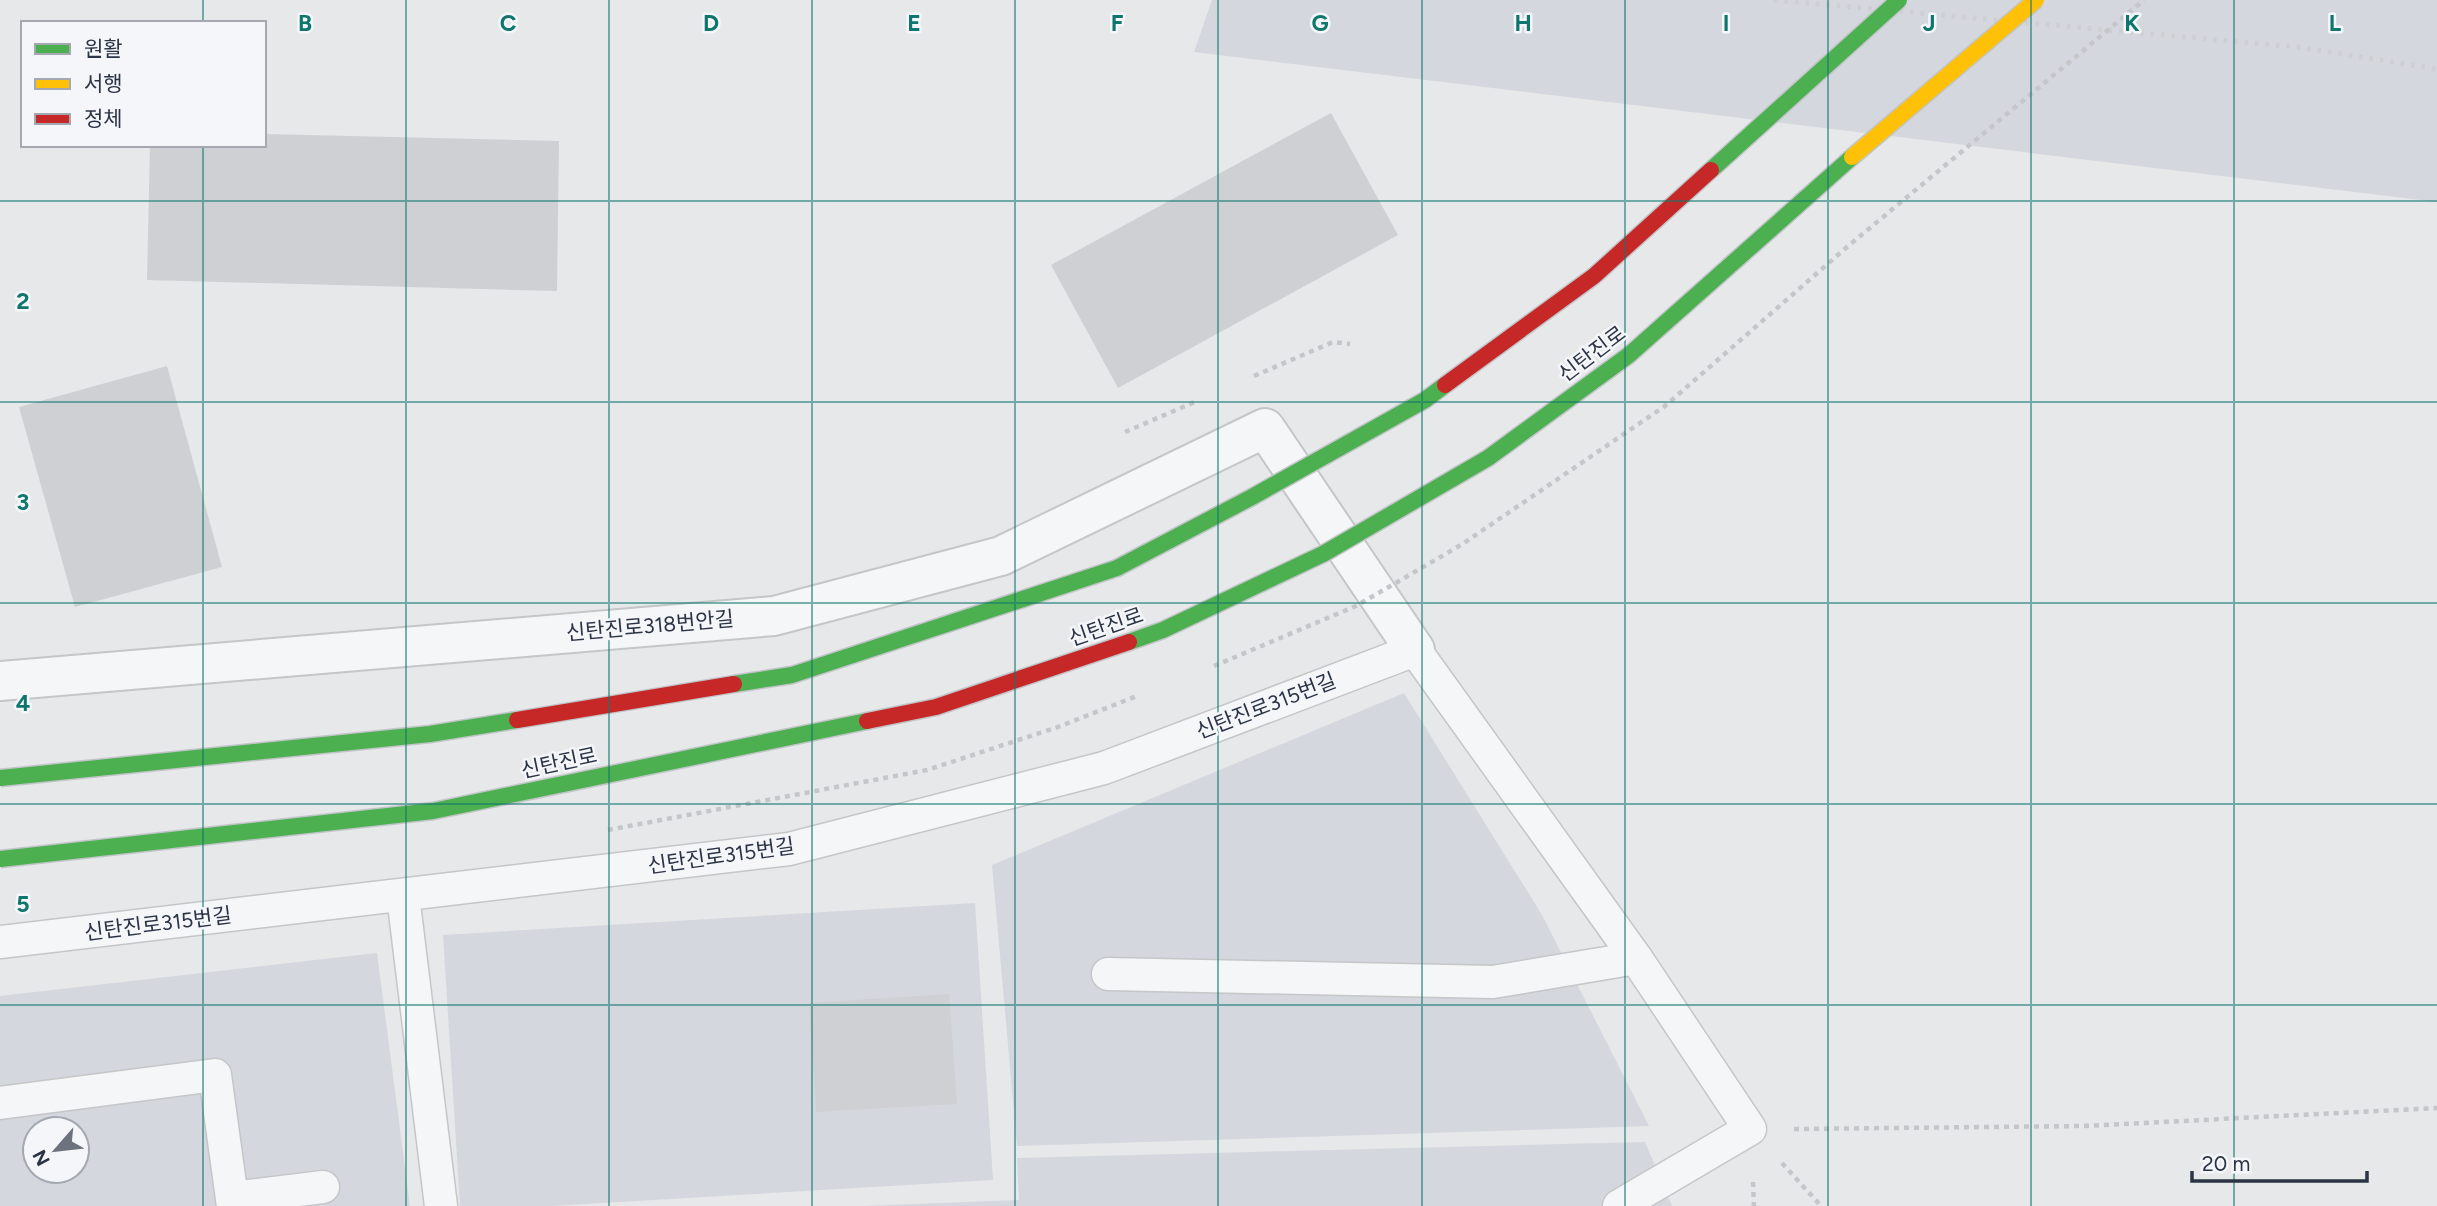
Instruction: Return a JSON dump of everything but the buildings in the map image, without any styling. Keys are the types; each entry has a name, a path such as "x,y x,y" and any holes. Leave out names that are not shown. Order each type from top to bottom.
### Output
{"main road":[{"path":"0,778 430,734 792,675 1117,568 1252,497 1425,400 1594,276 1899,0"},
{"name":"신탄진로","path":"0,859 433,811 936,707 1163,630 1324,554 1488,458 1629,355 1836,170 2036,0"}],"street":[{"name":"신탄진로318번안길","path":"0,681 775,616 1001,556 1265,428 1415,649"}],"lane":[{"name":"신탄진로315번길","path":"0,942 789,849 1104,768 1415,649"},
{"path":"1415,649 1636,958 1750,1129 1619,1206"},
{"path":"403,896 441,1206"},
{"path":"1108,974 1493,982 1636,958"},
{"path":"0,1103 215,1075 232,1202 323,1187"}],"path":[{"path":"1750,1129 2084,1126 2437,1108"},
{"path":"1750,1129 1821,1206"}],"shaded area":[{"path":"1212,0 2437,0 2437,202 1194,52"},
{"path":"1404,693 1542,915 1649,1126 1017,1146 992,865"},
{"path":"975,903 993,1180 551,1206 460,1206 443,935"},
{"path":"377,953 410,1206 0,1206 0,996"},
{"path":"1645,1142 1672,1206 862,1206 1019,1200 1017,1158"}],"railway":[{"path":"1774,0 2297,47 2437,69"}],"traffic: fast":[{"path":"1711,170 1899,0"},
{"path":"1129,642 1163,630 1323,554 1488,458 1629,355 1852,157"},
{"path":"734,684 792,675 1117,568 1252,497 1425,400 1445,385"},
{"path":"0,778 430,734 517,720"},
{"path":"0,859 433,811 867,721"}],"traffic: slow":[{"path":"1852,157 2036,0"}],"traffic: jam":[{"path":"1445,385 1594,276 1711,170"},
{"path":"867,721 936,707 1129,642"},
{"path":"517,720 734,684"}]}
